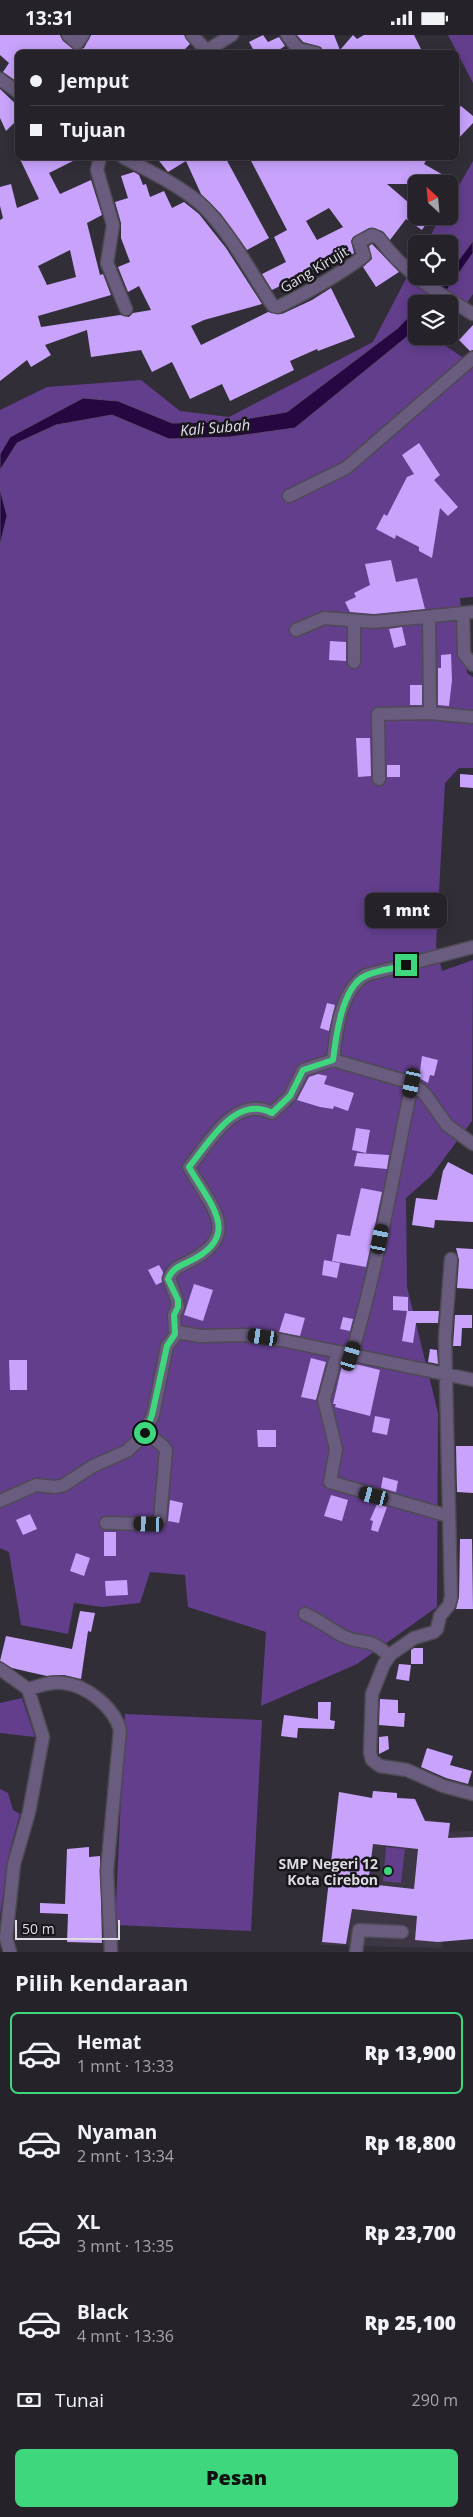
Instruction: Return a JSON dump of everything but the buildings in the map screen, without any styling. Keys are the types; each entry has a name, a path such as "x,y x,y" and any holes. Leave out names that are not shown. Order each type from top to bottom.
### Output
{"street":[{"path":"68,35 77,43 83,35"},
{"path":"192,35 204,50"},
{"path":"207,50 232,35"},
{"path":"287,35 298,49 302,50"},
{"path":"0,79 15,90"},
{"path":"99,160 97,170 113,225 106,263 126,309"},
{"name":"Gang Kirujit","path":"128,160 164,180 204,207 219,224 273,306 278,307 326,281 363,257 359,242 372,235 379,238 401,263 428,286 473,314"},
{"path":"289,496 346,468 473,358"},
{"path":"296,630 324,618 374,622 468,613 464,654 473,665"},
{"path":"429,617 430,713"},
{"path":"354,621 354,661"},
{"path":"379,779 378,714 430,713 473,717"},
{"path":"333,1060 335,1040 348,993 358,980 366,975 473,947"},
{"path":"0,1501 36,1485 55,1487 64,1485 93,1466 127,1451 145,1433 152,1415 167,1346 175,1334 174,1315 178,1307 178,1300 168,1279 170,1273 175,1268 207,1253 215,1244 220,1232 217,1218 189,1167 218,1129 236,1115 252,1108 262,1108 272,1113 290,1096 303,1070 333,1060 412,1083 425,1094 447,1125 473,1144"},
{"path":"351,1356 380,1239 412,1083"},
{"path":"451,1259 445,1337 451,1597 449,1605 440,1616 438,1626 434,1632 414,1638 389,1656 372,1694 370,1753 372,1760 380,1766 408,1771 443,1786 473,1793"},
{"path":"175,1334 178,1332 200,1336 246,1335 306,1345 446,1376 473,1380"},
{"path":"337,1353 324,1400 336,1449 330,1482 337,1486 449,1516"},
{"path":"106,1523 149,1524 156,1523 160,1519 166,1450 145,1433"},
{"path":"305,1614 326,1623 344,1636 378,1645 389,1656"},
{"path":"0,1669 28,1689 43,1737 29,1812 14,1864 6,1938 10,1952"},
{"path":"28,1689 51,1683 76,1685 90,1693 107,1708 118,1723 120,1730 107,1871 111,1952"},
{"path":"356,1952 359,1929 402,1933"}],"shaded area":[{"path":"448,35 473,35 473,83 459,56 459,50 456,50"},
{"path":"473,161 473,241 458,261 458,235 431,235 436,225 458,225 458,187"},
{"path":"473,253 473,294 465,306 458,302 458,295 444,294 450,285 458,285 458,274"},
{"path":"408,275 408,285 424,285 433,292 430,295 408,295 408,317 398,328 287,412 227,422 172,423 118,401 83,398 53,414 0,454 0,410 47,387 141,380 180,411 229,417 373,342"},
{"path":"458,308 462,310 458,316"},
{"path":"408,336 408,345 444,345 465,359 423,399 344,465 287,495 288,499 295,498 339,477 416,413 423,410 473,365 473,597 460,598 467,673 473,677 473,768 459,768 445,783 436,946 442,971 473,960 472,1121 431,1176 406,1198 407,1287 438,1413 437,1607 357,1664 261,1706 266,1632 188,1607 185,1575 150,1572 140,1603 102,1607 74,1603 68,1634 21,1625 9,1552 0,1548 0,545 7,516 0,489 0,470 17,443 56,425 112,415 169,439 230,437 294,428"},
{"path":"22,1698 35,1737 0,1733 0,1703"},
{"path":"125,1714 262,1720 251,1931 115,1925"},
{"path":"0,1789 8,1793 13,1810 20,1814 10,1850 0,1915"},
{"name":"SMP Negeri 12 Kota Cirebon","path":"373,1790 397,1793 397,1797 415,1799 424,1819 450,1823 450,1832 473,1831 473,1896 445,1897 442,1948 321,1945 339,1791 363,1796 362,1801 372,1802"},
{"path":"386,1847 405,1849 401,1883 383,1881"}],"water":[{"path":"473,241 473,253 458,274 458,261"},
{"path":"440,285 450,285 443,295 431,295"},
{"name":"Kali Subah","path":"408,317 408,336 295,428 230,437 169,439 112,415 56,425 17,443 0,470 0,454 10,437 83,398 118,401 172,423 227,422 287,412 398,328"},
{"path":"0,489 7,516 0,545"}],"place":[{"name":"SMP Negeri 12 Kota Cirebon","path":"388,1871"}],"route":[{"path":"145,1433 152,1415 167,1346 175,1334 174,1315 178,1307 178,1300 168,1279 170,1273 175,1268 207,1253 215,1244 220,1232 217,1218 189,1167 206,1148 218,1129 236,1115 252,1108 262,1108 272,1113 290,1096 303,1070 333,1060 335,1040 348,993 358,980 366,975 406,965"}]}
